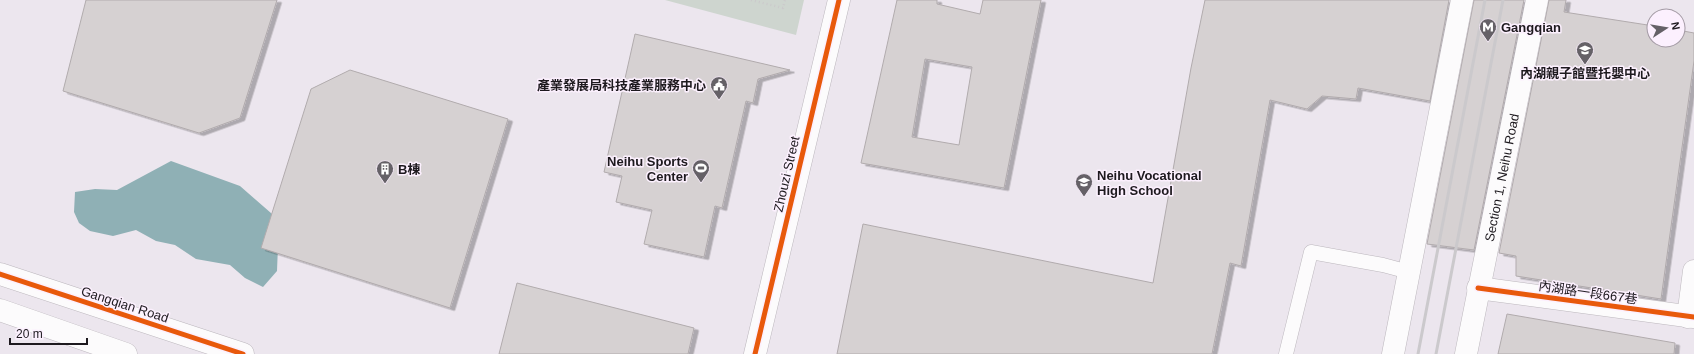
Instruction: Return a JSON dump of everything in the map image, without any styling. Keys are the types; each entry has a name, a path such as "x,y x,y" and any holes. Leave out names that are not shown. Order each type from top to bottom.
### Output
{"street":[{"name":"Zhouzi Street","path":"755,354 839,0"},
{"path":"1393,354 1462,0"},
{"name":"Section 1, Neihu Road","path":"1466,354 1478,288 1537,0"},
{"path":"1691,317 1694,271"},
{"name":"Gangqian Road","path":"0,274 243,354"},
{"name":"內湖路一段667巷","path":"1478,288 1691,317"},
{"path":"0,310 126,354"}],"lane":[{"path":"1286,354 1311,252 1383,265 1409,272"}],"path":[{"path":"751,0 783,8 785,0"}],"shaded area":[{"path":"665,0 804,0 796,35"}],"water":[{"path":"171,161 240,186 279,220 277,271 263,287 245,278 230,265 196,259 175,245 156,241 136,230 113,236 90,231 79,223 74,212 75,192 95,189 117,190"}],"building":[{"path":"86,0 277,0 240,118 199,133 63,91"},
{"path":"897,0 937,0 937,4 980,14 983,0 1041,0 1004,188 861,163","holes":["925,59 972,67 959,145 912,137"]},
{"path":"1205,0 1449,0 1430,101 1358,88 1356,99 1322,96 1307,109 1270,100 1241,266 1230,263 1212,354 837,354 863,224 1153,283 1191,68"},
{"path":"1474,0 1524,0 1474,250 1427,244"},
{"path":"1549,0 1566,0 1564,12 1646,25 1646,48 1686,48 1686,32 1694,33 1694,61 1661,299 1516,276 1516,256 1499,253"},
{"path":"635,34 790,70 758,79 753,103 746,101 722,208 715,206 704,257 644,244 652,210 616,202 622,176 604,172"},
{"name":"B棟","path":"350,70 508,119 450,308 261,248 311,89"},
{"path":"517,283 694,328 688,354 499,354"},
{"path":"1507,314 1675,343 1674,354 1498,354"}],"railway":[{"path":"1418,354 1485,0"},
{"path":"1436,354 1503,0"}],"cycle path":[{"path":"755,354 839,0"},
{"path":"0,274 243,354"},
{"path":"1478,288 1694,317"}],"place":[{"name":"Gangqian","path":"1488,42"},
{"name":"內湖親子館暨托嬰中心","path":"1585,65"},
{"name":"產業發展局科技產業服務中心","path":"719,100"},
{"name":"Neihu Sports Center","path":"701,183"},
{"name":"B棟","path":"385,184"},
{"name":"Neihu Vocational High School","path":"1084,197"}]}
